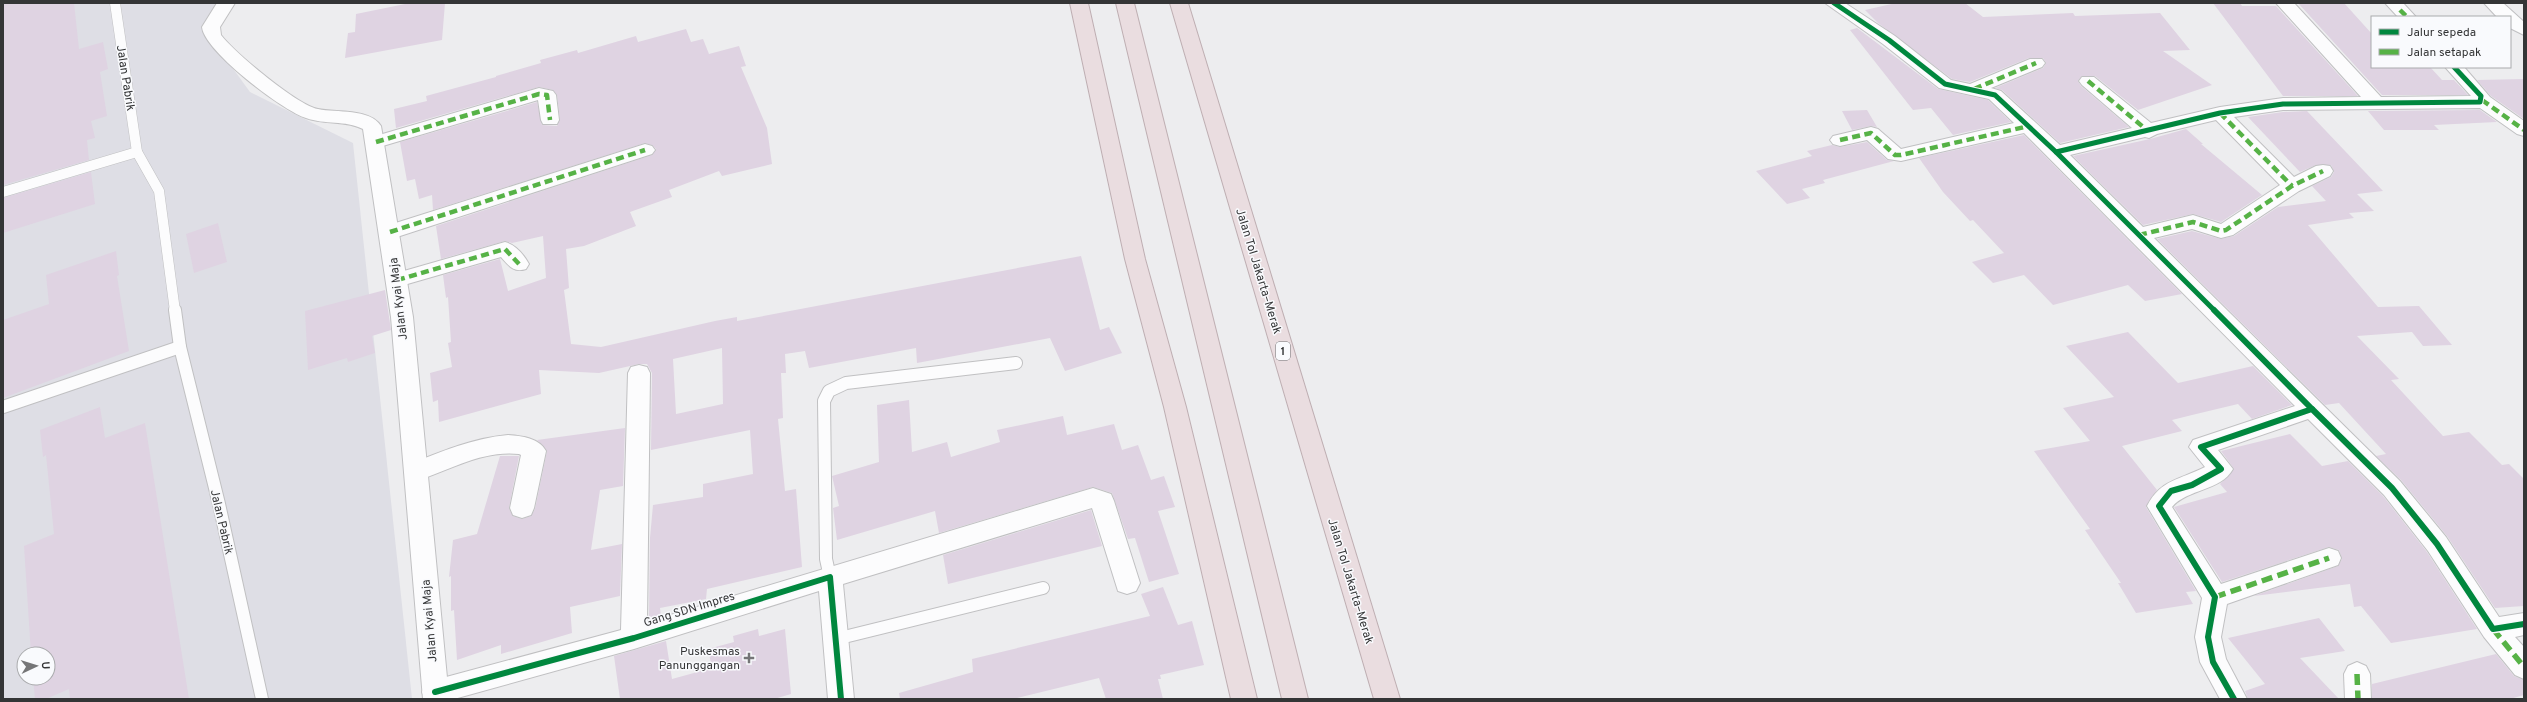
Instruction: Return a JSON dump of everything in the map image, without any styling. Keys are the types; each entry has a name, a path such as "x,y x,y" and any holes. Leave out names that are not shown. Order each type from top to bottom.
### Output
{"highway":[{"path":"1079,3 1135,259 1175,407 1226,630 1244,699"},
{"path":"1125,3 1295,699"},
{"name":"Jalan Tol Jakarta–Merak","path":"1179,3 1387,699"}],"street":[{"name":"Jalan Kyai Maja","path":"226,3 211,27 213,36 223,48 272,89 310,113 356,119 372,126 376,142 397,280 436,695"},
{"path":"1834,3 1889,40 1945,84 1958,88 1974,89 1995,95 2029,126 2392,488 2437,544 2493,629 2524,667"},
{"path":"2285,3 2375,102"},
{"path":"2394,3 2406,16"},
{"path":"2493,3 2506,16"},
{"path":"2511,21 2524,30"},
{"path":"1974,89 2036,63"},
{"path":"2455,68 2478,92 2482,100 2524,130"},
{"path":"2088,81 2149,132"},
{"path":"376,142 539,94 547,95 550,120"},
{"path":"2056,152 2149,132 2220,113 2283,104 2480,102 2482,100"},
{"path":"2220,113 2292,186"},
{"path":"1840,140 1871,133 1895,155 1901,155 2029,126"},
{"path":"390,232 646,150"},
{"path":"2139,235 2193,222 2221,231 2226,230 2292,186 2323,171"},
{"path":"397,280 505,249 519,264"},
{"path":"634,638 639,373"},
{"path":"2234,699 2213,662 2208,637 2215,597 2159,506 2172,491 2192,485 2221,469 2201,447 2312,409"},
{"path":"416,472 465,452 513,444 526,445 534,451 522,508"},
{"name":"Gang SDN Impres","path":"436,695 634,638 1093,498 1102,501 1127,583"},
{"path":"2215,597 2329,558"},
{"path":"830,577 841,699"},
{"path":"2493,629 2524,624"}],"lane":[{"name":"Jalan Pabrik","path":"115,3 137,152 159,191 180,347 219,504 262,699"},
{"path":"3,192 137,152"},
{"path":"3,407 180,347"},
{"path":"830,577 826,559 824,401 829,391 846,383 1016,364"},
{"path":"836,639 1043,588"}],"shaded area":[{"path":"3,3 225,3 205,30 250,92 353,143 412,699 3,699"}],"building":[{"path":"3,3 74,3 79,49 103,42 108,69 100,72 107,116 91,121 95,138 87,140 89,160 3,185"},
{"path":"410,3 445,3 442,40 345,58 348,33 355,32 356,14"},
{"path":"1896,3 1965,3 1983,17 2073,13 2075,16 2160,13 2190,50 2163,51 2212,85 2138,110 2095,76 2082,76 2078,81 2081,86 2129,127 2060,143 2002,90 1995,88 2043,68 2046,63 2043,58 2029,58 1970,82 1952,79 1878,23 1865,10"},
{"path":"2213,3 2240,3 2242,6 2276,6 2358,96 2283,96"},
{"path":"2298,3 2344,3 2371,33 2371,68 2431,68 2442,80 2454,80 2468,95 2382,95"},
{"path":"1857,28 1938,89 1988,100 2011,122 1953,135 1931,108 1913,110 1850,30"},
{"path":"686,29 691,42 703,39 709,54 739,46 746,66 741,67 767,128 772,164 722,176 719,171 669,190 672,197 630,212 636,226 584,246 566,249 569,288 564,290 571,344 601,347 715,321 737,317 737,321 1081,256 1100,330 1109,327 1122,353 1065,371 1050,338 917,363 916,348 809,368 805,351 785,354 786,373 781,373 783,418 778,419 785,491 796,489 802,567 707,589 706,599 660,608 661,616 649,620 650,538 653,505 703,497 703,484 753,474 750,430 651,450 652,373 647,364 639,364 599,373 539,370 541,394 439,422 438,400 433,402 430,373 452,367 448,343 451,342 448,297 446,298 443,275 500,259 508,291 546,278 543,236 512,243 505,241 441,259 436,226 652,155 656,149 652,145 645,143 433,210 432,195 419,199 415,179 407,181 400,142 537,102 542,125 557,126 560,120 557,95 553,90 539,87 396,128 394,109 427,101 426,96 541,63 540,60 577,50 578,53 636,36 638,42","holes":["722,348 723,404 676,414 673,359"]},
{"path":"2524,79 2524,119 2491,96 2477,80"},
{"path":"1867,110 1877,127 1871,126 1852,130 1842,111"},
{"path":"2480,110 2497,122 2434,125 2439,130 2384,130 2368,111"},
{"path":"2307,111 2383,191 2357,194 2374,211 2349,213 2354,218 2308,225 2378,307 2419,306 2452,345 2423,346 2412,332 2357,336 2399,379 2391,380 2443,436 2469,432 2502,465 2509,464 2524,479 2524,606 2495,608 2447,536 2401,480 2376,456 2386,454 2339,403 2325,405 2157,239 2192,231 2221,239 2234,236 2278,207 2326,201 2312,186 2331,177 2334,172 2331,165 2316,165 2300,172 2248,117 2283,112"},
{"path":"2186,129 2203,144 2201,144 2262,195 2221,222 2193,214 2143,225 2073,156 2150,139"},
{"path":"2024,135 2182,294 2145,301 2128,285 2053,305 2024,275 1993,283 1972,262 2004,253 1973,220 1970,221 1943,192 1919,158"},
{"path":"1867,142 1887,160 1894,161 1823,180 1825,183 1802,189 1810,198 1787,204 1756,171 1812,156 1807,151 1832,145 1840,147"},
{"path":"91,172 95,204 3,233 3,198"},
{"path":"218,223 227,262 194,273 186,234"},
{"path":"116,251 119,275 117,276 129,351 3,398 3,320 49,304 46,275"},
{"path":"385,290 391,330 372,336 375,353 348,362 347,358 308,370 305,311"},
{"path":"2128,332 2178,383 2253,366 2292,405 2252,419 2238,404 2192,415 2172,420 2182,431 2122,446 2157,490 2146,507 2196,591 2186,592 2193,604 2136,613 2118,583 2121,583 2085,530 2090,529 2034,451 2090,441 2063,408 2114,397 2066,346"},
{"path":"909,400 912,452 947,442 951,457 1000,442 997,430 1063,416 1067,435 1114,424 1122,450 1138,445 1151,480 1164,476 1175,507 1158,511 1179,574 1149,582 1135,538 1128,539 1112,493 1093,487 939,533 935,511 837,540 833,508 839,506 832,476 879,462 877,405"},
{"path":"100,407 105,438 145,423 189,699 70,699 69,689 46,699 35,699 34,686 56,686 56,646 30,646 24,546 54,534 46,455 43,457 40,430"},
{"path":"625,428 623,486 600,490 591,550 622,544 620,596 570,607 572,633 501,654 501,645 457,660 454,610 451,611 451,576 449,577 453,540 477,534 500,456 519,456 509,508 513,516 522,519 531,516 535,509 547,451 537,440"},
{"path":"2290,434 2322,466 2348,461 2383,496 2427,552 2477,629 2391,643 2361,606 2354,607 2350,584 2254,596 2338,566 2342,559 2339,550 2329,547 2222,582 2174,507 2227,492 2220,484 2234,469 2221,451"},
{"path":"1091,510 1102,546 948,584 943,555"},
{"path":"1163,587 1178,625 1192,621 1204,665 1160,675 1161,679 1158,679 1163,699 1106,699 1099,678 1013,699 900,699 899,693 973,672 972,659 1150,616 1141,594"},
{"path":"2319,618 2345,651 2300,658 2339,699 2248,699 2245,691 2265,684 2228,638"},
{"name":"Puskesmas Panunggangan","path":"758,629 759,636 785,629 791,694 774,699 620,699 614,656 666,641 672,679 712,668 708,649 734,642 733,636"},
{"path":"2496,654 2514,676 2524,680 2524,695 2510,699 2372,699 2372,684"}],"marked path":[{"path":"2400,10 2406,16"},
{"path":"1974,89 2036,63"},
{"path":"2088,81 2148,131"},
{"path":"376,142 539,94 547,95 550,120"},
{"path":"2482,100 2524,130"},
{"path":"2220,113 2292,186"},
{"path":"1840,140 1871,133 1895,155 1901,155 2029,126"},
{"path":"390,232 645,150"},
{"path":"2139,235 2193,222 2221,231 2226,230 2292,186 2323,171"},
{"path":"397,280 505,249 519,264"},
{"path":"2215,597 2329,558"},
{"path":"2493,629 2524,667"},
{"path":"2357,674 2358,699"}],"cycle path":[{"path":"1834,3 1889,40 1945,84 1995,95 2056,152 2312,409"},
{"path":"2056,152 2220,113 2283,104 2480,102 2481,96 2455,68"},
{"path":"2234,699 2213,662 2208,637 2215,597 2159,506 2171,491 2192,485 2221,469 2201,447 2312,409 2392,488 2437,544 2493,629 2524,624"},
{"path":"435,692 634,638 830,577 841,699"}],"place":[{"name":"Puskesmas Panunggangan","path":"749,658"}]}
